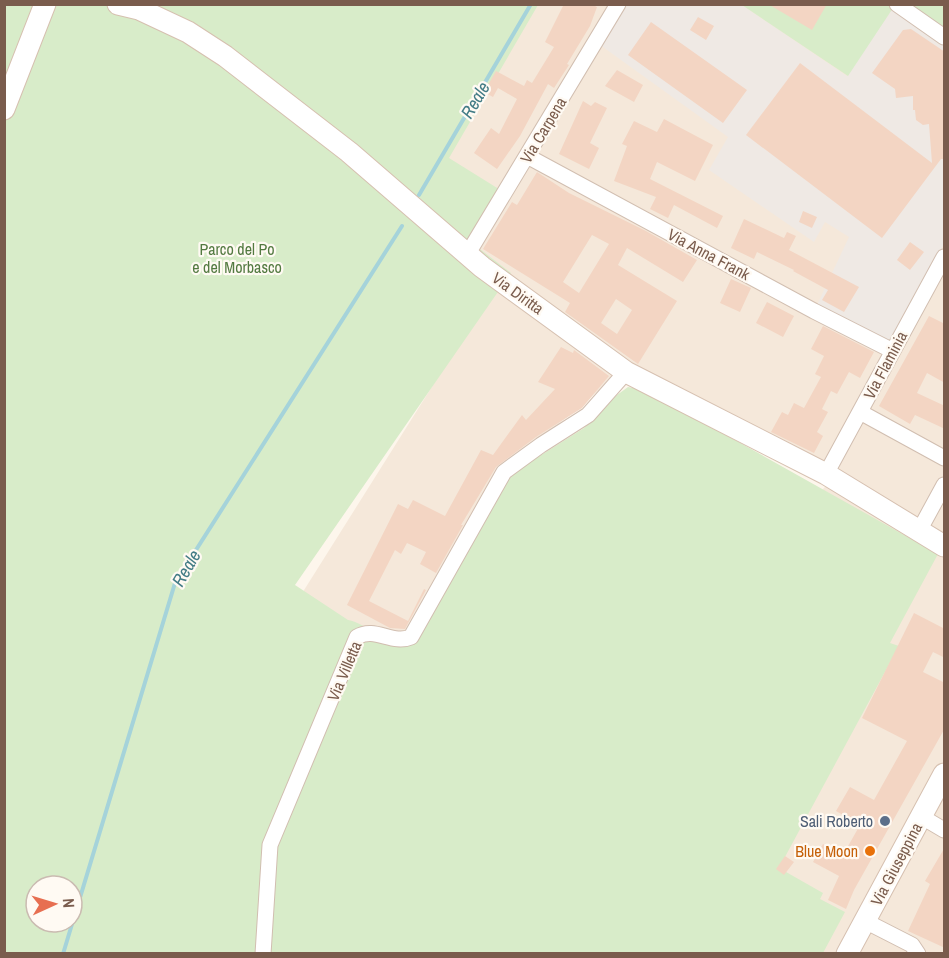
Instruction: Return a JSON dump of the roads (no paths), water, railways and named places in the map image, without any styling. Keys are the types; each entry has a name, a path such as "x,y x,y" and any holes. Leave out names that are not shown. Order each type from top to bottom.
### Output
{"street":[{"path":"29,44 31,4"},
{"path":"4,109 45,4"},
{"name":"Via Diritta","path":"118,4 139,9 188,32 225,56 349,152 467,255 626,372 826,474 945,546"},
{"name":"Via Carpena","path":"467,255 618,4"},
{"path":"897,4 945,37"},
{"name":"Via Anna Frank","path":"527,156 892,351"},
{"name":"Via Flaminia","path":"826,474 945,257"},
{"name":"Via Villetta","path":"263,954 270,845 357,637 363,633 372,632 401,640 411,637 504,472 541,445 588,416 626,372"},
{"path":"860,412 945,458"},
{"path":"919,531 945,485"},
{"name":"Via Giuseppina","path":"847,954 945,774"},
{"path":"922,817 945,830"},
{"path":"866,921 912,945 918,954"}],"waterway":[{"name":"Reale","path":"419,195 531,4"},
{"name":"Reale","path":"63,954 175,583 402,226"}],"place":[{"name":"Sali Roberto","path":"885,821"},
{"name":"Blue Moon","path":"870,851"}],"park label":[{"name":"Parco del Po e del Morbasco","path":"237,258"}]}
